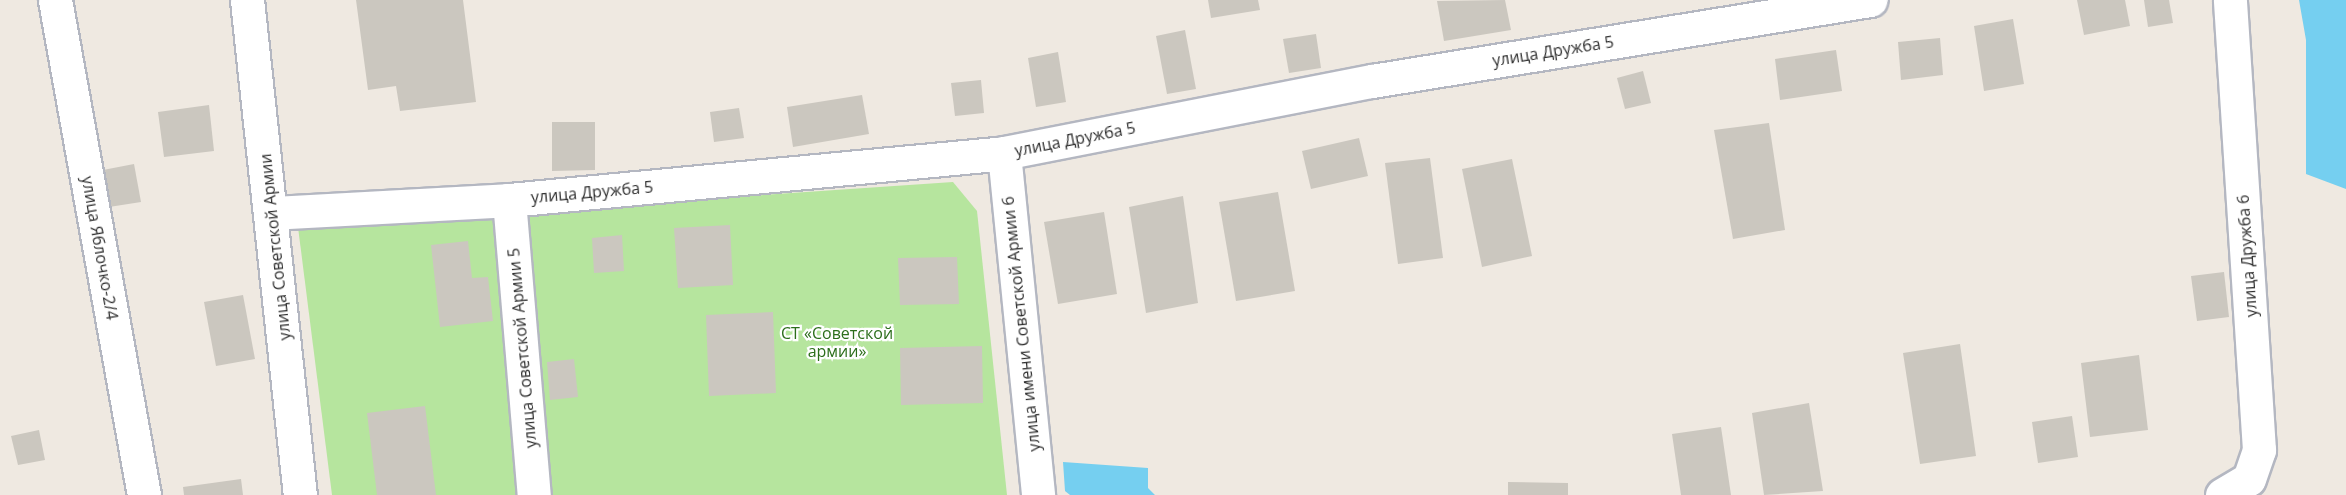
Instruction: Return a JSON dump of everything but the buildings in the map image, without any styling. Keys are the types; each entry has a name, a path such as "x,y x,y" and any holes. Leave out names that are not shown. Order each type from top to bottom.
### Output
{"street":[{"name":"улица Яблочко-2/4","path":"55,0 144,495"},
{"name":"улица Советской Армии","path":"247,0 272,213 300,495"},
{"name":"улица Дружба 5","path":"272,213 509,200 1004,153 1372,81 1870,0"},
{"name":"улица Дружба 6","path":"2222,495 2249,479 2259,450 2230,0"},
{"name":"улица имени Советской Армии 6","path":"1004,153 1038,495"},
{"name":"улица Советской Армии 5","path":"509,200 534,495"}],"green space":[{"name":"СТ «Советской армии»","path":"953,182 977,211 1007,495 332,495 298,227"}],"water":[{"path":"2299,0 2346,0 2346,189 2306,174 2306,40"},
{"path":"1063,462 1148,468 1148,488 1155,495 1070,495 1065,491"}]}
